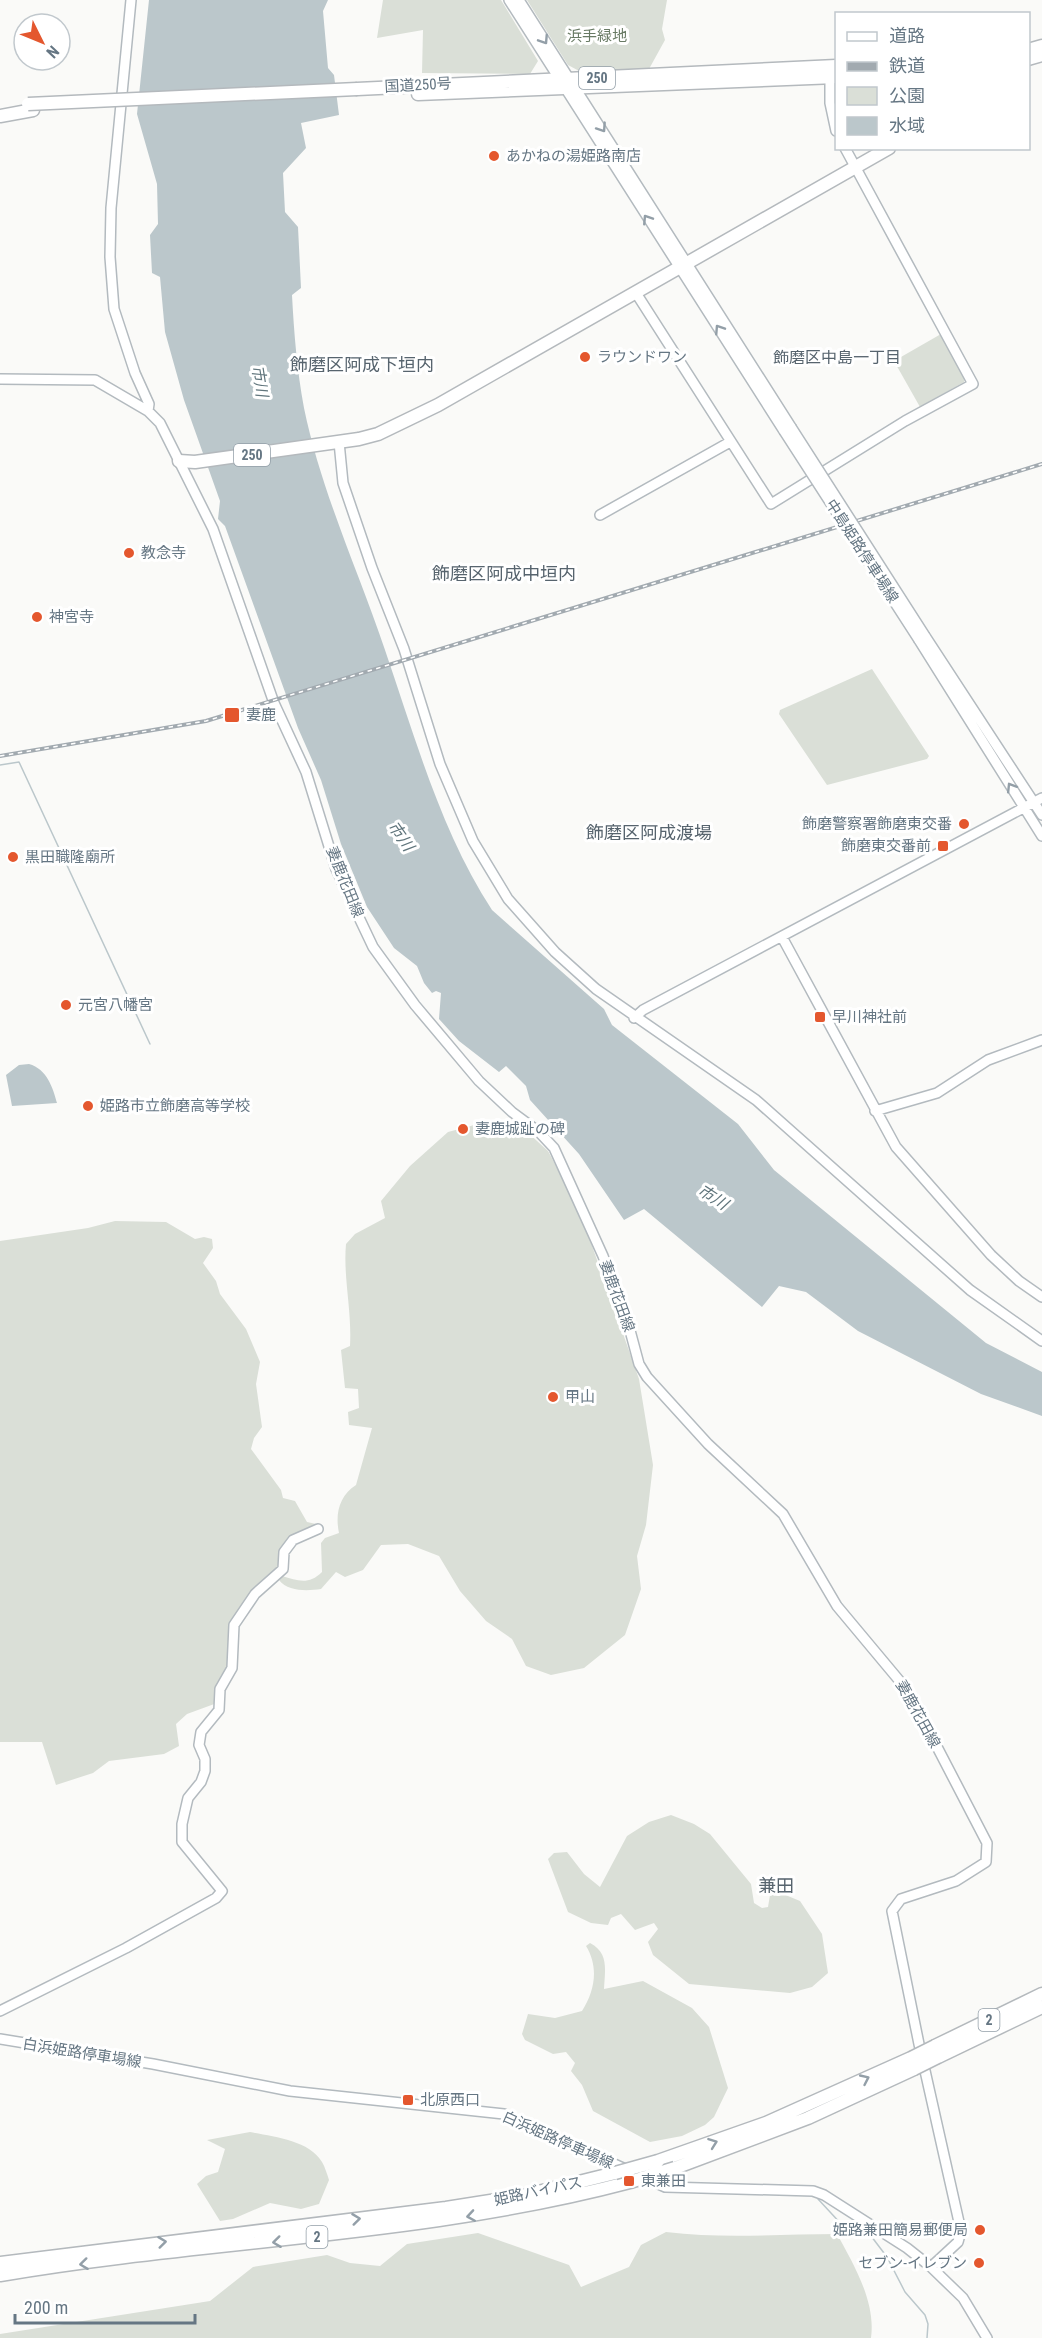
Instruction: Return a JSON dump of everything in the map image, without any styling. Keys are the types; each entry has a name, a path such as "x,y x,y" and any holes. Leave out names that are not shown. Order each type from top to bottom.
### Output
{"highway":[{"name":"国道250号","path":"0,109 833,72"},
{"name":"国道250号","path":"0,117 31,107"},
{"name":"250","path":"179,461 195,462 320,446 378,434 405,422 636,293 885,150"},
{"name":"姫路バイパス","path":"937,2052 1042,1994"},
{"name":"姫路バイパス","path":"0,2275 405,2226 564,2199 675,2168 804,2114 912,2063 1042,2007"},
{"name":"姫路バイパス","path":"0,2263 446,2208 522,2196 615,2174 804,2114"}],"street":[{"path":"131,0 111,208 110,257 114,309 135,373 149,404 148,411"},
{"path":"509,0 567,84"},
{"path":"519,0 567,84"},
{"path":"833,72 830,103 835,123"},
{"name":"中島姫路停車場線","path":"567,84 922,638 1042,836"},
{"path":"636,293 771,504 905,421 973,384 846,150"},
{"name":"妻鹿花田線","path":"0,379 95,380 148,411 160,423 213,529 274,703 306,772 336,868 374,947 415,1005 479,1081 512,1112 539,1132 554,1148 603,1256 628,1323 639,1364 647,1377 708,1444 783,1514 837,1606 908,1690 987,1844 986,1862 978,1869 948,1884 901,1899 892,1911 919,2044 962,2231 958,2242 931,2267"},
{"path":"339,442 343,483 404,648 440,764 483,860 508,899 555,952 634,1018 756,1100 970,1290 1042,1341"},
{"path":"600,515 730,442"},
{"name":"中島姫路停車場線","path":"922,638 1038,800 1042,816"},
{"path":"634,1018 643,1010 1038,800"},
{"path":"782,937 875,1112 907,1161 990,1255 1019,1281 1042,1297"},
{"path":"875,1112 937,1093 988,1060 1042,1040"},
{"path":"0,2011 126,1948 216,1898 222,1891 182,1842 182,1824 189,1798 201,1782 205,1771 205,1759 199,1745 201,1732 219,1710 220,1689 232,1668 234,1625 255,1594 283,1569 284,1552 293,1540 318,1529"},
{"name":"白浜姫路停車場線","path":"0,2039 153,2064 291,2091 504,2114 665,2187 805,2190 824,2195 907,2248 931,2267 963,2298 987,2338"}],"green space":[{"path":"383,0 501,0 538,61 530,74 422,73 423,30 377,38"},
{"name":"浜手緑地","path":"527,0 667,0 662,29 665,40 649,69 581,72 568,65"},
{"path":"941,334 965,379 964,382 920,407 894,361"},
{"path":"872,669 929,756 927,759 827,785 779,714 780,710"},
{"path":"482,1123 525,1130 548,1151 579,1209 639,1379 653,1465 646,1525 637,1556 641,1589 625,1635 584,1668 551,1675 526,1666 512,1639 486,1621 460,1591 439,1556 408,1544 381,1545 363,1570 345,1577 336,1572 321,1589 293,1589 279,1580 282,1576 308,1580 322,1572 321,1543 325,1538 339,1533 338,1512 346,1494 356,1485 372,1428 349,1425 348,1412 359,1408 358,1389 345,1388 341,1350 350,1346 346,1244 355,1234 385,1218 381,1201 410,1166 448,1132"},
{"path":"115,1221 166,1222 195,1239 204,1237 212,1239 213,1248 203,1263 216,1281 220,1294 246,1329 260,1362 256,1384 262,1427 254,1438 251,1449 281,1490 283,1498 295,1501 307,1522 316,1524 313,1528 287,1539 280,1551 278,1565 272,1576 247,1597 240,1609 229,1667 217,1703 187,1714 176,1724 179,1746 164,1754 109,1761 93,1773 56,1785 42,1742 0,1742 0,1241 88,1228"},
{"path":"671,1815 694,1824 710,1834 751,1884 754,1903 762,1908 768,1907 771,1889 800,1901 822,1934 828,1973 812,1987 790,1993 689,1984 653,1955 648,1942 658,1929 654,1923 635,1930 621,1914 611,1918 608,1925 591,1923 568,1912 548,1859 554,1853 567,1852 584,1874 600,1887 627,1836 649,1822"},
{"path":"590,1943 603,1957 604,1989 643,1981 692,2008 709,2027 728,2088 714,2117 705,2125 682,2136 650,2142 593,2111 582,2085 571,2071 575,2063 566,2052 553,2054 525,2040 522,2034 528,2014 555,2018 582,2011 590,1995 594,1979 593,1962 586,1946"},
{"path":"250,2132 300,2144 316,2155 323,2164 329,2180 319,2204 301,2209 270,2203 233,2219 220,2221 197,2184 206,2176 218,2172 225,2149 207,2140"},
{"path":"666,2232 730,2236 837,2234 857,2271 867,2297 872,2324 871,2338 0,2338 0,2334 210,2301 253,2267 327,2255 350,2263 380,2266 407,2244 478,2233 569,2265 581,2287 629,2267 641,2245"}],"water":[{"name":"市川","path":"149,0 328,0 323,11 328,68 334,75 339,115 301,123 306,148 283,173 285,212 298,227 301,288 292,295 296,352 304,408 330,500 431,783 458,849 492,910 604,1009 612,1025 738,1124 774,1170 986,1343 1042,1372 1042,1416 981,1394 858,1331 806,1292 779,1286 762,1307 644,1209 624,1220 579,1154 530,1100 526,1086 506,1066 499,1072 459,1041 439,1019 441,993 436,991 432,993 424,983 417,966 394,948 367,907 341,844 321,780 298,728 225,526 218,519 220,501 184,400 165,332 160,277 152,273 150,235 158,224 157,184 137,114"},
{"path":"29,1064 45,1075 57,1103 12,1106 6,1075 19,1065"}],"waterway":[{"path":"0,765 19,762 150,1044"},
{"path":"818,2199 843,2226 865,2228 887,2257 905,2292 925,2315 928,2324 927,2338"}],"railway":[{"path":"0,756 206,721 1042,464"}],"place":[{"name":"あかねの湯姫路南店","path":"494,156"},
{"name":"ラウンドワン","path":"585,357"},
{"name":"教念寺","path":"129,553"},
{"name":"神宮寺","path":"37,617"},
{"name":"妻鹿","path":"232,715"},
{"name":"飾磨警察署飾磨東交番","path":"964,824"},
{"name":"飾磨東交番前","path":"943,846"},
{"name":"黒田職隆廟所","path":"13,857"},
{"name":"元宮八幡宮","path":"66,1005"},
{"name":"早川神社前","path":"820,1017"},
{"name":"姫路市立飾磨高等学校","path":"88,1106"},
{"name":"妻鹿城趾の碑","path":"463,1129"},
{"name":"甲山","path":"553,1397"},
{"name":"北原西口","path":"408,2100"},
{"name":"東兼田","path":"629,2181"},
{"name":"姫路兼田簡易郵便局","path":"980,2230"},
{"name":"セブン-イレブン","path":"979,2263"}],"district":[{"name":"飾磨区中島一丁目","path":"837,357"},
{"name":"飾磨区阿成下垣内","path":"362,364"},
{"name":"飾磨区阿成中垣内","path":"504,573"},
{"name":"飾磨区阿成渡場","path":"649,832"},
{"name":"兼田","path":"776,1885"}]}
